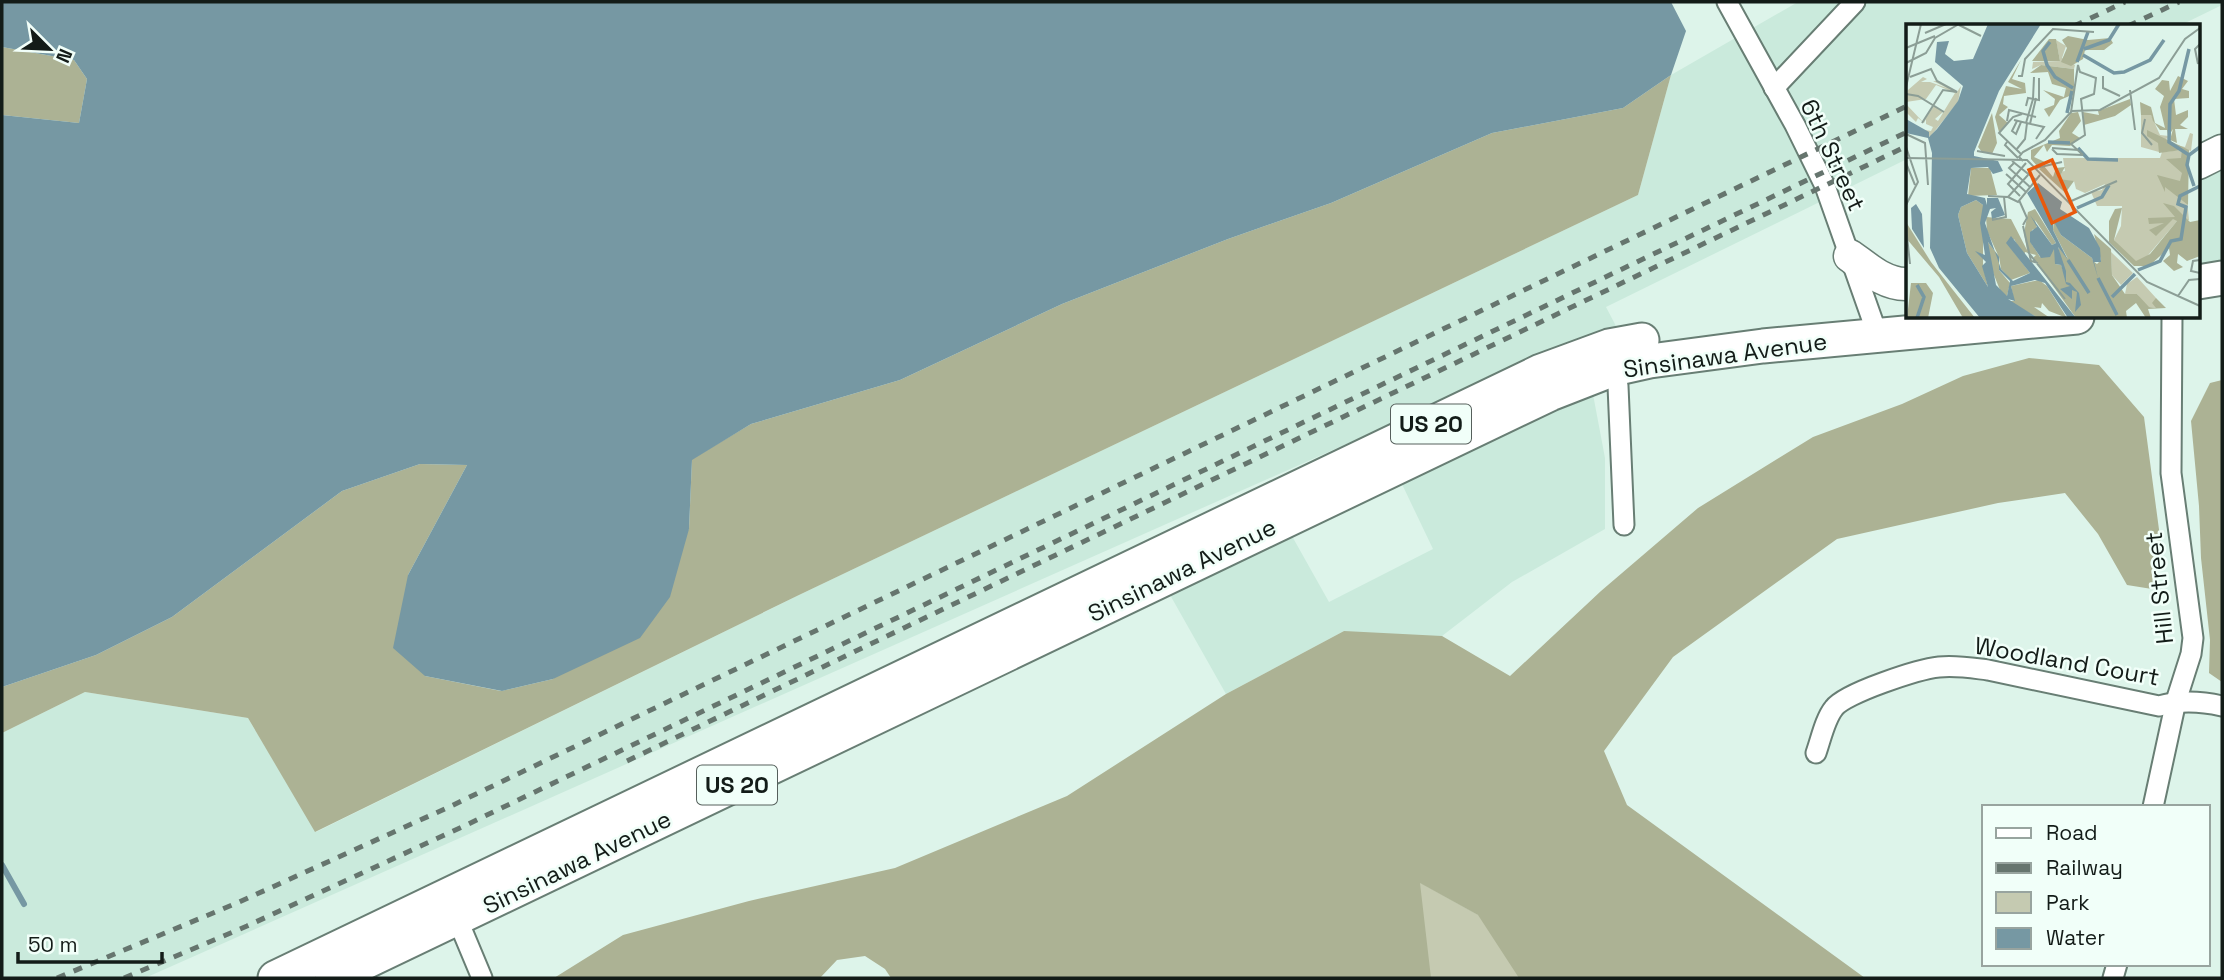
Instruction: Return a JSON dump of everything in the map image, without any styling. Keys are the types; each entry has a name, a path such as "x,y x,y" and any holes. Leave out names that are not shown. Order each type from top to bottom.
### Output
{"highway":[{"path":"2200,282 2222,278"},
{"path":"2200,304 2222,300"},
{"name":"Sinsinawa Avenue","path":"1876,327 1906,317"},
{"name":"Sinsinawa Avenue","path":"332,978 453,908 1541,371 1611,357 1650,361 1876,327 2058,318"},
{"name":"Sinsinawa Avenue","path":"275,978 453,908"}],"main road":[{"path":"1850,256 1879,277 1906,284"}],"street":[{"name":"6th Street","path":"1727,2 1796,125 1820,174 1876,327"},
{"path":"1774,88 1855,2"},
{"name":"Hill Street","path":"2153,805 2193,638 2171,473 2172,318"},
{"path":"1611,357 1618,386 1624,525"},
{"name":"Woodland Court","path":"1816,753 1832,709 1842,699 1916,671 1939,667 1960,666 1988,670 2159,706 2176,701 2222,706"},
{"path":"453,908 482,978"}],"shaded area":[{"path":"1798,2 2222,2 2222,5 2183,24 1906,24 1906,159 1606,307 1617,328 1578,341 145,978 2,978 2,733 85,692 248,718 316,832 799,595 1638,195 1671,75"},
{"path":"2,47 74,60 87,79 79,123 2,115"},
{"path":"1671,75 1638,195 799,595 315,832 248,718 85,692 2,733 2,687 96,655 172,617 342,491 420,464 467,465 408,575 425,676 501,691 553,679 689,529 692,459 751,424 900,380 1062,304 1228,239 1331,203 1492,133 1623,108"},
{"path":"2222,137 2222,271 2200,276 2200,148"},
{"path":"2029,358 2099,365 2144,417 2162,552 2152,589 2127,585 2098,534 2065,493 1998,503 1837,539 1673,657 1604,751 1627,805 1865,978 1519,978 1478,915 1420,883 1431,978 891,978 885,969 865,956 837,960 820,978 554,978 623,935 749,901 895,868 1067,796 1226,694 1344,631 1442,636 1510,676 1601,591 1698,508 1813,437 1902,404 1963,376"},
{"path":"2222,380 2222,682 2209,673 2210,640 2191,421 2210,383"},
{"path":"1592,389 1605,458 1605,529 1512,582 1442,636 1369,675 1344,631 1226,694 1165,586 1288,529 1329,602 1433,549 1400,480"}],"green space":[{"path":"1385,863 1592,978 1333,978"}],"water":[{"path":"2,2 1671,2 1686,31 1671,75 1623,108 1492,133 1331,203 1228,239 1062,304 900,380 751,424 692,460 689,529 670,597 640,638 553,679 502,691 425,676 393,648 408,575 467,465 420,464 342,491 172,617 96,655 2,687 2,115 79,123 87,79 74,60 2,47"}],"waterway":[{"path":"2,865 24,904"}],"railway":[{"path":"2078,24 2125,2"},
{"path":"2132,24 2179,2"},
{"path":"57,978 237,903 449,807 1906,106"},
{"path":"124,978 247,926 462,827 1906,132"},
{"path":"627,761 1906,146"}]}
